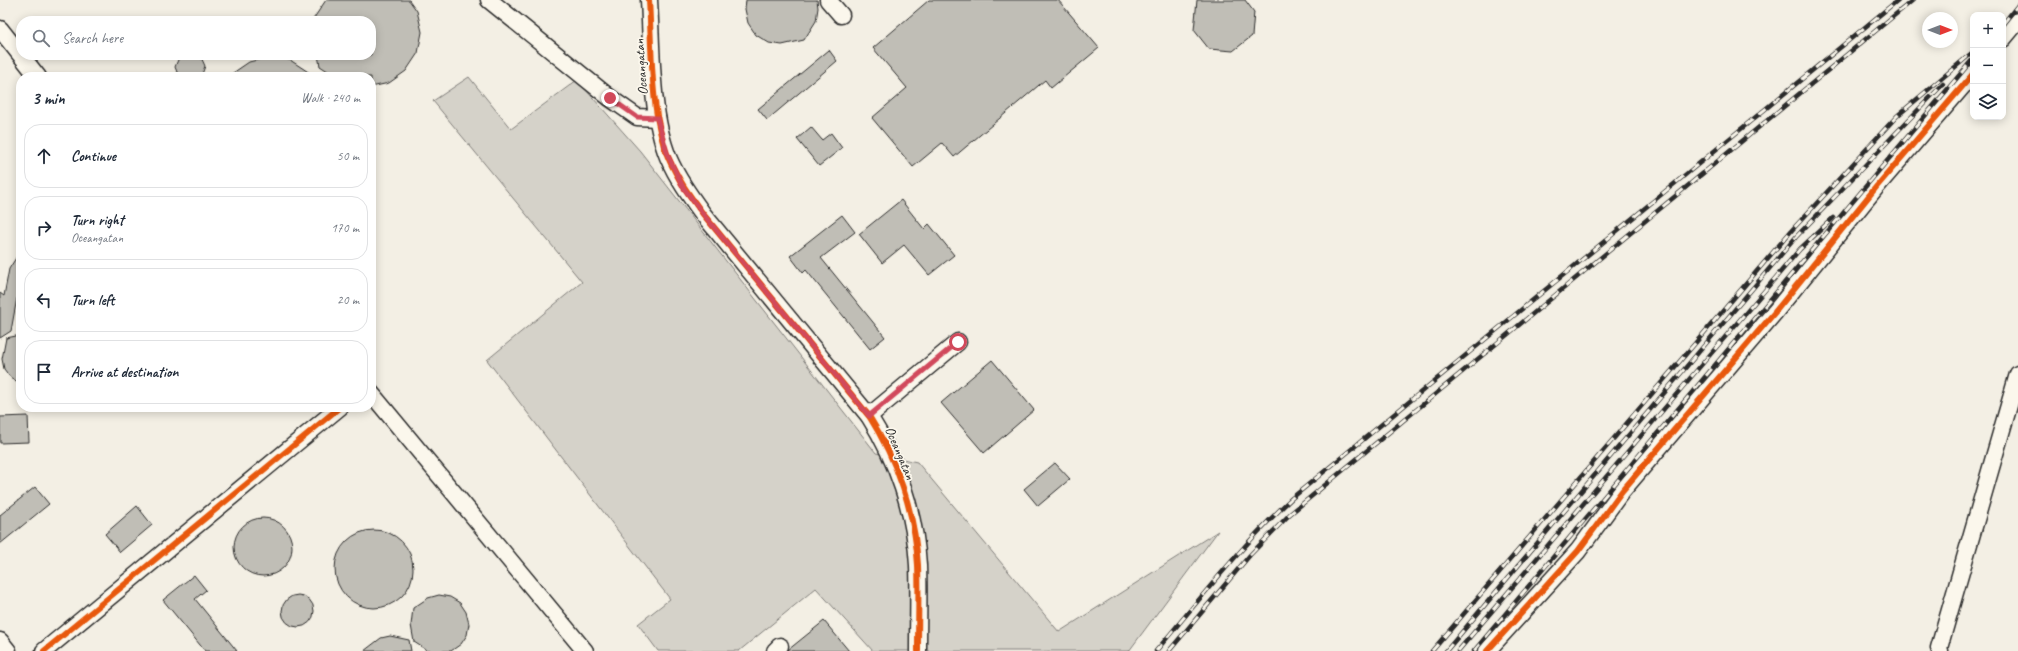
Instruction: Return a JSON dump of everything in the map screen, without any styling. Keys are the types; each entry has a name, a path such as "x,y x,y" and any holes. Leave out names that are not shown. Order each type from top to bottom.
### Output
{"street":[{"path":"489,0 610,98 637,117 657,118"},
{"name":"Oceangatan","path":"649,0 657,118 668,156 687,192 703,214 869,416 881,435 898,474 911,516 918,564 918,651"},
{"path":"828,0 841,15"},
{"path":"2006,35 2018,21"},
{"path":"0,29 16,49"},
{"path":"25,60 34,72"},
{"path":"1487,651 1578,551 1622,491 1775,312 1877,186 1970,78"},
{"path":"869,416 958,342"},
{"path":"1940,651 1939,648 2018,374"},
{"path":"376,399 585,651"},
{"path":"44,651 334,412"},
{"path":"0,641 8,651"}],"shaded area":[{"path":"469,77 511,129 577,80 640,151 876,453 917,462 1059,632 1218,531 1129,651 873,651 816,588 739,651 658,651 638,624 670,599 487,360 582,282 433,101"}],"building":[{"path":"326,0 409,0 417,11 422,32 418,53 406,71 389,83 376,86 376,72 329,72 320,66 319,60 376,60 376,16 315,16"},
{"path":"746,0 817,0 818,8 816,21 804,40 782,45 769,43 756,35 748,23 745,9"},
{"path":"929,0 1058,0 1099,48 1051,88 1045,80 954,157 942,143 913,167 872,118 907,88 873,48"},
{"path":"1197,0 1245,0 1254,12 1252,36 1233,51 1209,49 1194,30"},
{"path":"829,50 837,61 767,120 758,109"},
{"path":"178,60 202,60 205,66 203,72 177,72 175,67"},
{"path":"257,60 290,60 308,72 234,72 249,62"},
{"path":"811,127 822,140 831,133 842,148 819,166 797,139"},
{"path":"901,200 924,229 929,224 954,255 929,275 904,245 882,263 859,234"},
{"path":"842,215 855,232 821,258 885,337 870,349 806,270 803,273 790,256"},
{"path":"16,258 16,304 11,331 0,338 0,293 4,296 9,269"},
{"path":"16,336 16,381 10,377 4,369 2,359 6,338"},
{"path":"992,360 1034,410 984,453 941,403"},
{"path":"28,416 29,442 0,443 0,417"},
{"path":"1055,463 1070,479 1038,506 1024,489"},
{"path":"35,487 49,504 0,544 0,515"},
{"path":"137,506 152,525 120,552 105,534"},
{"path":"257,518 269,518 284,526 292,541 292,553 284,568 269,576 257,576 242,568 234,553 234,541 242,526"},
{"path":"366,530 382,530 396,536 407,547 413,561 413,577 407,591 396,602 382,608 366,608 352,602 341,591 335,577 335,561 341,547 352,536"},
{"path":"194,575 206,590 195,599 237,651 205,651 163,600"},
{"path":"295,595 301,595 311,602 314,611 313,617 307,624 301,627 295,627 285,620 282,614 282,608 289,598"},
{"path":"439,595 450,597 460,603 466,612 469,624 467,635 461,644 451,651 428,651 414,642 411,625 413,608 428,598"},
{"path":"824,621 849,651 788,651 788,650"},
{"path":"390,636 409,640 411,651 364,651 381,638"}],"railway":[{"path":"1156,651 1239,553 1292,498 1898,0"},
{"path":"1169,651 1250,555 1290,514 1913,0"},
{"path":"2006,20 2018,5"},
{"path":"1432,651 1792,230 1897,116 1970,55"},
{"path":"1474,651 1970,63"},
{"path":"1446,651 1796,237 1943,84"},
{"path":"1458,651 1800,249 1833,218"}],"cycle path":[{"path":"649,0 653,80 658,121 662,140 675,172 703,214 869,416 896,469 909,507 916,545 918,565 918,651"},
{"path":"1487,651 1578,551 1622,491 1775,312 1877,186 1970,78"},
{"path":"44,651 334,412"}],"route":[{"path":"610,98 637,117 657,118 668,156 683,187 703,214 869,416 958,342"}]}
